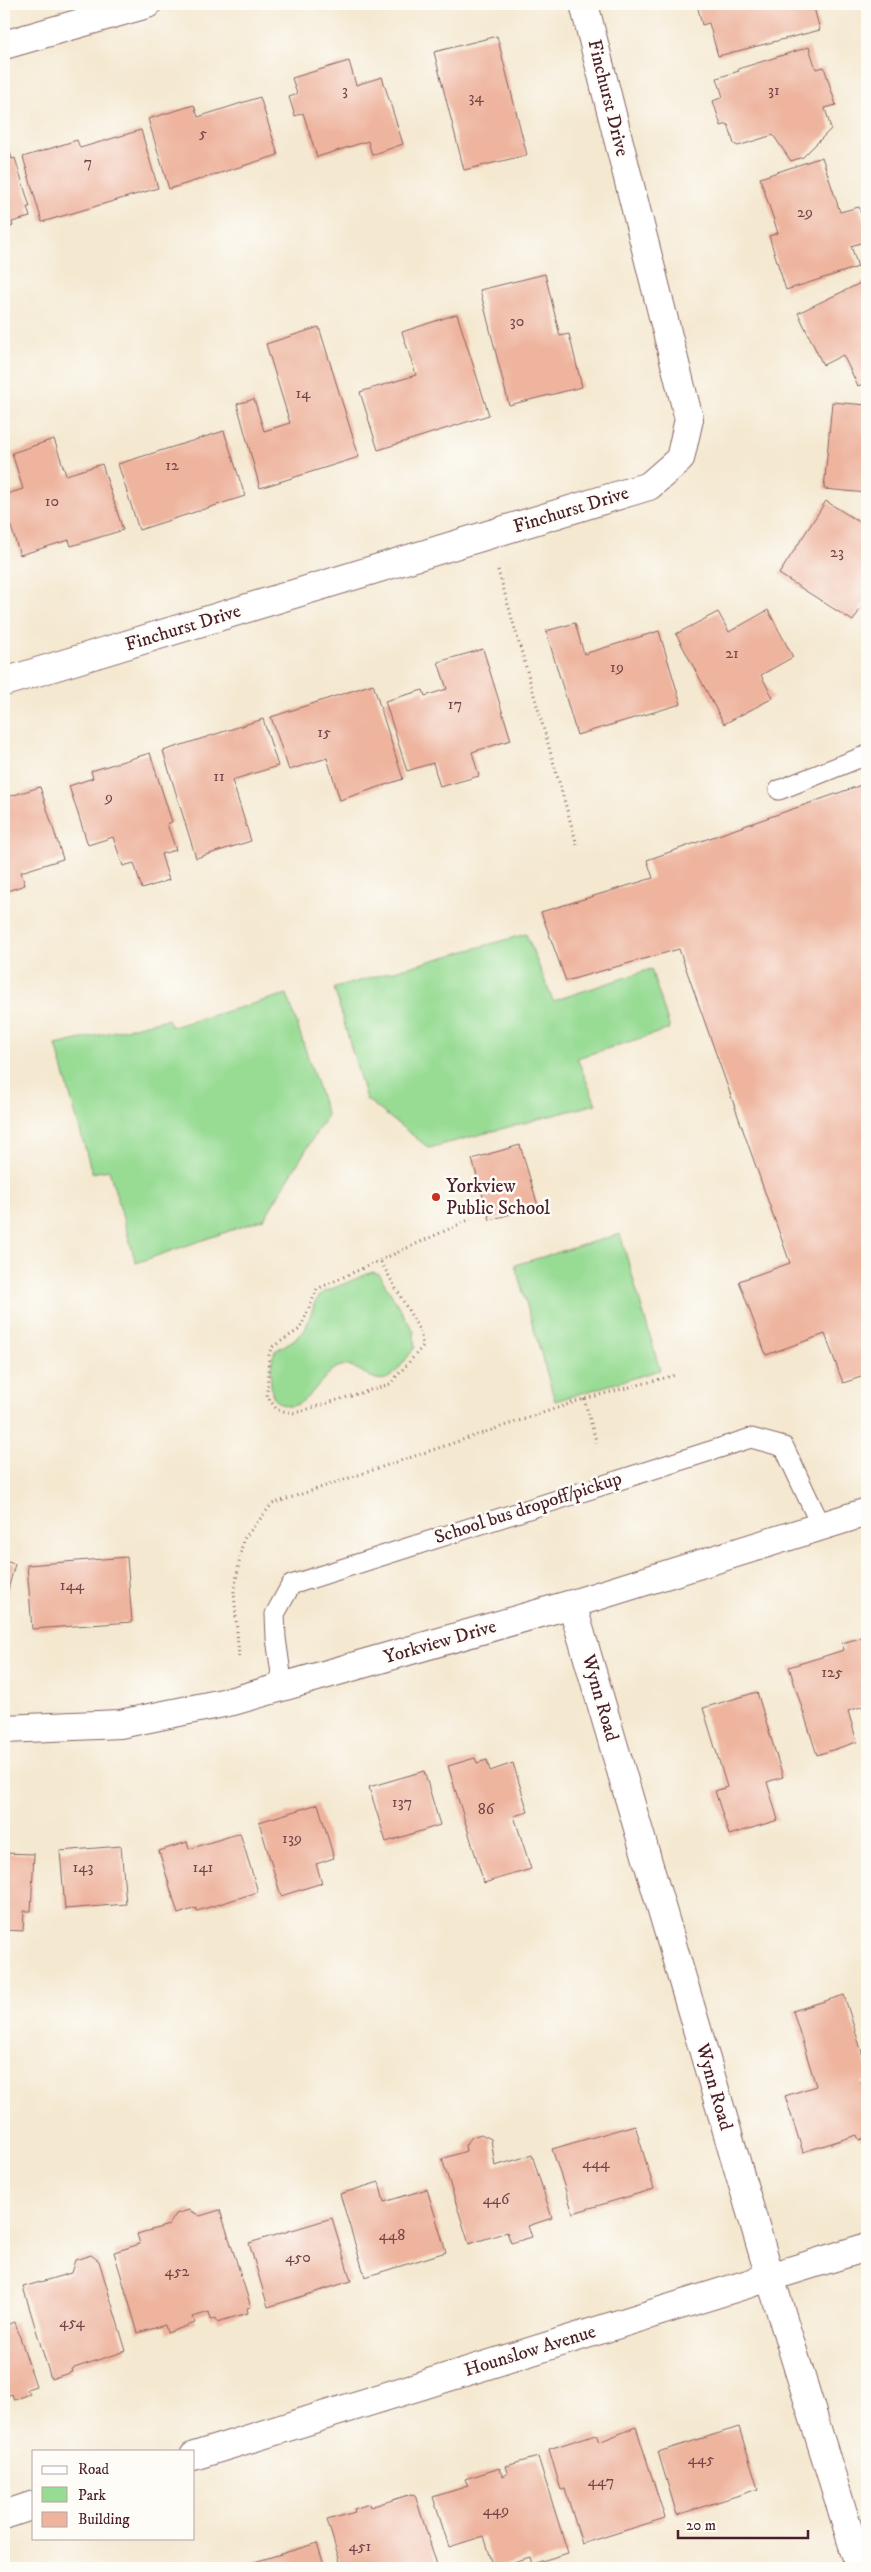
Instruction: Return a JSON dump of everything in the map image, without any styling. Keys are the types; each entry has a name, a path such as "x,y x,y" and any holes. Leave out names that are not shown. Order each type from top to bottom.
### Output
{"street":[{"path":"4,45 147,4"},
{"name":"Finchurst Drive","path":"4,682 649,486 680,459 689,419 584,4"},
{"name":"Yorkview Drive","path":"4,1729 120,1724 233,1701 572,1604 867,1512"},
{"name":"Wynn Road","path":"572,1604 770,2277 860,2568"},
{"name":"Hounslow Avenue","path":"195,2456 867,2247"},
{"path":"4,2515 32,2506"}],"lane":[{"path":"779,790 867,756"},
{"name":"School bus dropoff/pickup","path":"283,1688 276,1638 275,1614 291,1585 751,1438 784,1447 820,1526"}],"path":[{"path":"488,535 578,848"},
{"path":"381,1262 420,1331 423,1346 390,1384 296,1413 277,1410 267,1396 269,1354 272,1347 300,1329 318,1289 381,1262 471,1219"},
{"path":"239,1657 234,1592 243,1540 272,1504 584,1398 676,1375"},
{"path":"584,1398 597,1444"}],"green space":[{"path":"526,934 553,1001 651,969 670,1029 577,1058 596,1104 429,1148 366,1099 334,988"},
{"path":"287,994 327,1115 264,1219 136,1263 109,1170 92,1173 56,1045 168,1019 172,1027"},
{"path":"620,1234 660,1370 555,1401 515,1265"},
{"path":"372,1272 379,1274 414,1332 415,1347 398,1370 384,1379 372,1377 352,1367 338,1367 331,1371 304,1400 297,1404 289,1406 277,1401 273,1396 271,1388 271,1366 275,1351 292,1341 305,1330 315,1302 322,1293"}],"building":[{"path":"697,4 813,4 820,30 718,56 709,23 702,25"},
{"path":"497,36 527,155 464,170 434,52"},
{"path":"809,47 816,69 824,67 836,105 825,108 831,129 803,157 791,161 773,135 738,146 734,144 728,124 721,126 713,101 723,97 717,78 739,71 738,69"},
{"path":"349,61 356,85 382,77 403,144 372,155 368,141 317,157 303,113 295,116 289,97 297,94 292,78"},
{"path":"260,97 278,155 169,189 148,119 194,105 198,117"},
{"path":"141,130 158,188 42,222 23,157 77,140 80,148"},
{"path":"7,143 12,159 15,158 30,207 27,207 30,217 12,222 13,226 4,229 4,144"},
{"path":"822,157 840,212 859,207 867,231 867,241 851,246 858,267 786,290 769,236 778,233 760,178"},
{"path":"545,274 560,336 569,334 582,387 509,405 480,290"},
{"path":"867,280 867,382 858,386 843,355 823,365 798,313"},
{"path":"457,314 489,415 378,450 360,392 416,375 402,332"},
{"path":"319,327 359,457 260,488 237,404 254,399 264,431 290,423 266,344"},
{"path":"832,402 867,405 867,493 824,489"},
{"path":"224,431 245,496 139,530 118,464"},
{"path":"54,439 66,475 102,464 123,530 71,546 69,540 20,555 4,505 4,495 23,489 12,453"},
{"path":"826,501 867,527 867,598 853,621 779,574"},
{"path":"768,610 793,657 761,675 773,698 724,724 676,634 718,612 729,632"},
{"path":"575,623 584,654 659,631 681,704 577,735 546,631"},
{"path":"483,649 511,740 472,752 479,776 440,787 433,763 407,771 385,701 423,690 425,696 447,689 438,662"},
{"path":"373,684 403,779 340,800 327,758 289,770 271,717"},
{"path":"263,719 278,766 232,780 251,841 196,858 163,751"},
{"path":"150,753 172,822 167,824 176,850 161,854 169,880 142,889 134,863 123,866 113,837 88,845 69,786 93,778 91,771"},
{"path":"867,783 867,1375 843,1383 825,1334 766,1355 739,1281 790,1263 679,949 566,981 541,912 653,878 647,860"},
{"path":"40,787 63,859 21,872 25,885 4,892 4,798"},
{"path":"520,1145 538,1206 490,1220 472,1159"},
{"path":"127,1557 132,1622 32,1629 27,1565"},
{"path":"4,1561 15,1564 4,1604"},
{"path":"867,1636 867,1705 848,1711 857,1742 817,1755 789,1667 844,1650 842,1643"},
{"path":"757,1692 783,1777 767,1782 778,1820 729,1835 715,1791 727,1787 703,1708"},
{"path":"475,1758 477,1763 487,1760 490,1771 513,1763 528,1812 514,1816 531,1869 484,1883 448,1766"},
{"path":"424,1771 440,1825 386,1842 369,1787"},
{"path":"318,1804 334,1858 316,1864 322,1883 281,1896 259,1822"},
{"path":"240,1833 258,1892 197,1911 196,1908 178,1914 159,1851 187,1842 189,1849"},
{"path":"121,1846 126,1904 65,1909 60,1851"},
{"path":"4,1853 34,1854 31,1911 24,1911 23,1931 4,1930"},
{"path":"844,1995 867,2069 867,2079 861,2081 867,2101 867,2137 859,2140 857,2135 803,2152 785,2096 816,2086 793,2011"},
{"path":"635,2125 654,2189 573,2213 552,2149"},
{"path":"481,2134 491,2139 495,2166 532,2155 552,2218 528,2226 532,2237 511,2243 507,2232 469,2244 442,2159 466,2151 465,2145 472,2137"},
{"path":"379,2182 384,2202 427,2189 446,2252 365,2277 340,2194"},
{"path":"189,2210 200,2216 220,2210 251,2307 247,2308 248,2313 217,2322 216,2318 211,2320 209,2312 193,2317 195,2323 167,2333 165,2325 138,2333 114,2252 140,2244 137,2234 169,2225 176,2214"},
{"path":"332,2218 351,2281 268,2307 249,2243"},
{"path":"91,2255 99,2261 126,2351 71,2369 72,2372 51,2379 23,2287 71,2273 75,2260"},
{"path":"15,2322 36,2386 27,2389 30,2394 14,2400 12,2394 4,2397 4,2326"},
{"path":"636,2427 665,2518 582,2544 565,2489 561,2490 549,2449 596,2434 599,2442"},
{"path":"739,2427 758,2489 677,2515 658,2452"},
{"path":"538,2457 568,2553 532,2564 530,2557 494,2568 484,2536 449,2547 433,2497 468,2486 465,2479 500,2468 502,2476 508,2473 506,2466"},
{"path":"412,2494 415,2495 438,2568 342,2568 327,2520 355,2512 354,2509 369,2504 370,2507"},
{"path":"317,2543 325,2568 235,2568"}],"place":[{"name":"Yorkview Public School","path":"436,1197"}]}
